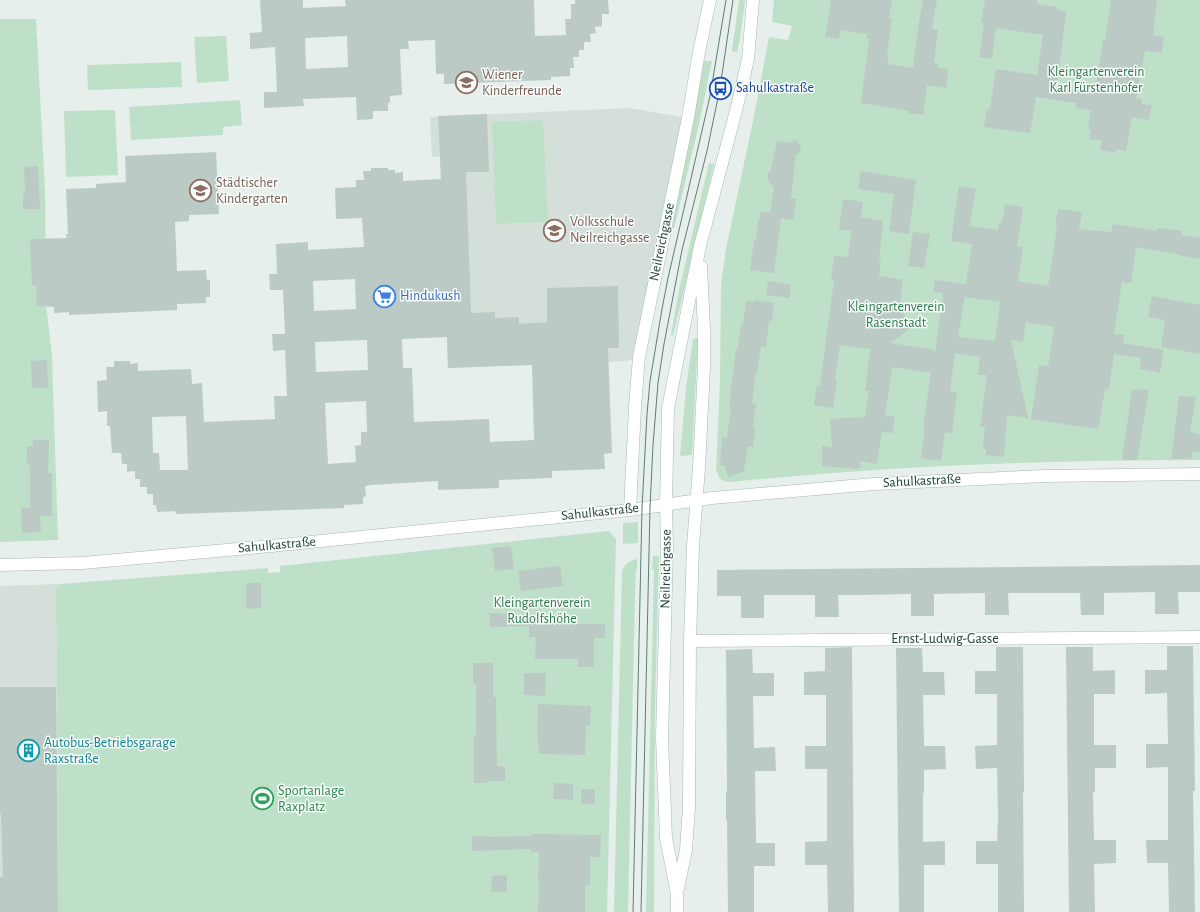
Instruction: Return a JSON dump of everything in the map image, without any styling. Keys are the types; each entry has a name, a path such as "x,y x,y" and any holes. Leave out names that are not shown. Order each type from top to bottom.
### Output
{"street":[{"name":"Neilreichgasse","path":"630,510 639,357 688,118 699,52 710,0"},
{"name":"Neilreichgasse","path":"677,912 677,894 666,838 662,738 667,549 666,504 668,408 700,246 737,107 748,59 754,0"},
{"name":"Neilreichgasse","path":"677,894 686,850 689,806 690,641 693,552 704,366 700,246"},
{"name":"Sahulkastraße","path":"0,565 83,563 271,546 630,510 696,500 874,484 1096,474 1200,474"},
{"name":"Ernst-Ludwig-Gasse","path":"690,641 1200,637"}],"shaded area":[{"name":"Volksschule Neilreichgasse","path":"629,108 688,118 639,357 627,361 448,368 440,157 432,157 430,117"},
{"name":"Autobus-Betriebsgarage Raxstraße","path":"60,584 56,589 58,912 0,912 0,586"}],"green space":[{"path":"739,0 745,0 737,52 732,51"},
{"path":"774,0 1200,0 1200,460 1082,461 965,465 790,476 731,482 725,481 718,476 716,470 720,380 721,285 726,249 769,37 788,40 792,26 772,22"},
{"path":"0,19 36,19 45,190 46,303 52,356 58,540 0,542"},
{"path":"226,36 229,81 197,83 194,37"},
{"path":"704,61 712,61 697,133 674,228 672,228"},
{"path":"181,62 182,87 88,90 87,65"},
{"path":"240,100 242,125 223,127 223,135 131,140 129,107"},
{"path":"115,110 118,175 66,177 64,111"},
{"path":"543,120 548,222 496,224 492,122"},
{"path":"709,163 714,164 673,336 671,335 679,290"},
{"path":"693,339 698,339 692,455 680,456 686,387"},
{"path":"638,522 638,543 623,544 623,523"},
{"name":"Sportanlage Raxplatz","path":"609,531 616,539 607,912 58,912 56,588 60,584 268,568 268,573 280,572 280,566"},
{"path":"653,556 659,556 655,706 654,912 646,912 654,570 652,570"},
{"path":"637,559 628,912 614,912 622,572 627,563"}],"building":[{"path":"260,0 303,0 303,8 346,6 345,0 534,0 535,36 566,35 565,19 571,19 571,4 575,4 575,0 608,0 609,14 602,14 602,26 595,27 596,33 590,34 591,42 584,42 584,50 579,50 579,57 573,57 574,68 570,68 570,76 551,77 551,80 444,84 444,74 436,74 435,40 408,41 409,49 400,49 402,95 390,96 388,111 373,111 373,119 357,120 356,97 303,99 304,106 264,108 264,92 277,92 275,47 250,49 250,33 262,32","holes":["347,36 348,67 306,69 305,38"]},
{"path":"831,0 892,0 889,18 892,18 887,64 913,68 923,0 937,0 932,29 938,30 934,62 938,63 938,68 948,69 946,88 927,85 923,115 908,113 909,111 861,103 869,39 867,39 867,34 840,30 839,39 825,37"},
{"path":"985,0 1037,0 1037,4 1057,7 1057,10 1066,11 1057,88 1095,92 1111,0 1157,0 1153,35 1164,37 1162,53 1145,51 1136,98 1142,99 1142,104 1152,105 1149,120 1132,117 1126,151 1116,149 1116,153 1100,150 1102,141 1089,139 1091,129 1088,129 1091,110 1076,108 1076,103 1036,97 1030,133 984,127 987,109 990,109 996,69 1037,75 1043,35 996,28 992,59 979,57 984,23 981,23"},
{"path":"487,114 489,172 466,172 471,313 495,312 495,318 519,317 519,324 547,322 547,288 618,286 619,348 608,348 612,453 604,454 605,469 552,471 552,478 499,480 499,488 438,490 438,481 371,485 365,486 366,496 363,497 363,504 344,505 344,508 176,514 175,511 157,512 156,505 153,505 153,494 147,494 147,487 140,487 140,479 135,479 135,471 127,472 127,464 122,464 121,453 112,453 110,426 107,426 107,411 98,412 97,381 107,380 106,367 114,367 114,361 130,361 130,364 138,363 138,371 191,369 192,384 202,383 204,422 275,419 274,396 287,396 285,350 273,351 272,334 285,334 283,290 270,290 269,274 277,274 276,244 308,242 308,250 364,247 362,218 336,219 335,188 356,187 356,180 364,180 363,171 371,171 371,168 388,168 388,170 395,170 395,173 403,172 403,181 441,179 438,116","holes":["355,279 356,309 314,311 313,281","447,337 448,368 532,365 534,440 490,442 489,419 414,422 412,368 403,368 402,339","367,340 368,370 316,372 315,342","366,401 367,432 361,432 361,445 355,446 356,462 328,464 325,403","186,416 188,470 160,470 159,453 153,453 152,417"]},
{"path":"795,139 801,146 800,152 796,155 791,198 796,199 793,220 781,218 774,273 750,270 754,240 756,240 758,221 761,212 770,213 774,188 768,180 768,172 771,170 777,141 790,143"},
{"path":"216,152 219,214 189,215 189,221 175,222 177,271 206,270 207,280 210,280 210,297 206,297 206,303 177,304 177,310 69,315 69,312 54,313 54,307 37,306 36,285 32,286 30,239 67,238 66,189 96,188 96,184 126,182 125,156"},
{"path":"38,166 40,209 23,209 23,194 25,194 24,167"},
{"path":"861,171 916,180 909,234 889,231 894,194 858,189"},
{"path":"959,186 976,189 970,226 998,230 999,222 1002,223 1005,204 1023,207 1017,246 1023,247 1018,281 1048,286 1057,227 1055,227 1058,209 1082,212 1079,229 1111,232 1113,224 1157,231 1158,228 1182,231 1181,235 1200,238 1200,259 1136,247 1131,283 1122,282 1114,334 1124,335 1123,343 1164,350 1160,373 1140,369 1141,358 1114,354 1109,389 1105,388 1099,426 1097,426 1097,429 1031,419 1039,365 1048,366 1054,327 1026,322 1023,342 1011,340 1028,418 1007,415 1004,457 986,455 986,449 983,449 985,427 980,427 987,375 978,375 980,357 955,353 950,391 957,392 952,433 945,432 941,461 921,458 925,430 923,430 925,413 931,373 892,367 885,417 895,415 892,433 882,432 877,464 861,461 860,469 822,466 822,446 832,447 830,419 865,417 869,391 865,391 870,349 840,345 833,408 814,405 817,385 820,386 834,280 831,280 834,256 848,257 851,231 839,229 843,199 863,202 861,217 883,221 879,259 881,259 879,276 903,280 900,304 895,303 913,326 890,343 932,349 935,353 943,293 933,292 935,280 966,284 972,244 951,241","holes":["965,297 1000,302 995,341 958,337"]},
{"path":"913,232 930,234 924,268 908,266"},
{"path":"768,281 791,285 789,298 766,295"},
{"path":"1152,296 1200,305 1200,354 1161,347 1165,321 1148,317"},
{"path":"755,300 774,303 772,321 769,321 766,347 761,346 756,372 752,403 756,404 753,429 755,429 753,447 748,447 744,471 728,477 725,466 720,465 722,437 727,438 731,406 729,406 736,349 738,349 741,325 743,325 746,301 754,302"},
{"path":"47,360 48,388 32,388 31,361"},
{"path":"1149,389 1137,460 1122,460 1132,390"},
{"path":"1179,396 1196,397 1190,432 1200,434 1200,452 1193,451 1191,459 1171,459"},
{"path":"33,440 49,440 48,473 52,473 52,516 40,516 41,532 22,533 21,507 30,508 30,465 28,465 27,460 27,446 33,446"},
{"path":"511,546 514,569 495,571 492,548"},
{"path":"1200,565 1200,592 1178,592 1179,614 1155,614 1155,592 1104,593 1104,615 1081,615 1080,593 1008,593 1009,615 985,615 985,593 934,594 934,616 911,616 911,594 838,595 839,617 815,617 815,595 764,595 764,618 741,618 741,596 717,596 717,570"},
{"path":"560,566 563,586 521,591 518,571"},
{"path":"246,583 261,583 261,608 246,609"},
{"path":"489,613 548,615 547,620 577,619 577,624 605,624 605,638 594,638 594,667 577,667 578,659 535,659 536,637 529,637 529,626 490,627"},
{"path":"1167,646 1193,646 1195,912 1169,912 1168,863 1147,863 1146,840 1168,840 1168,767 1146,768 1146,744 1168,744 1167,693 1145,694 1145,670 1167,670"},
{"path":"852,647 854,912 828,912 827,865 805,865 805,842 827,841 827,769 805,769 805,746 826,746 826,695 804,695 804,672 825,671 825,648"},
{"path":"996,647 1023,647 1024,912 998,912 998,864 976,864 976,841 997,841 997,768 976,769 975,746 997,745 997,694 975,694 975,671 996,671"},
{"path":"1066,647 1093,647 1093,671 1115,670 1115,694 1094,694 1094,745 1116,745 1116,768 1095,768 1095,792 1093,792 1094,840 1116,840 1116,863 1094,864 1095,912 1069,912"},
{"path":"896,648 922,648 923,672 944,672 945,695 923,695 924,746 945,746 946,769 924,770 923,842 945,841 945,865 924,865 924,912 899,912"},
{"path":"752,649 753,673 774,673 774,696 753,696 754,748 775,747 776,771 755,771 756,843 775,843 775,866 754,866 754,912 728,912 726,820 726,650"},
{"path":"473,663 493,663 493,697 496,697 497,766 505,766 505,781 474,783 476,684 473,684"},
{"path":"524,673 546,673 545,696 524,695"},
{"name":"Autobus-Betriebsgarage Raxstraße","path":"0,687 56,687 58,912 0,912 0,877 3,877 0,814"},
{"path":"538,704 591,706 590,726 586,726 585,755 539,754 537,730"},
{"path":"554,783 573,784 573,800 553,799"},
{"path":"581,789 595,789 595,804 581,804"},
{"path":"531,834 601,835 600,857 590,857 590,885 585,885 585,912 538,912 539,852 531,852 531,849 472,851 472,836 531,836"},
{"path":"507,875 507,892 491,892 492,876"}],"tram line":[{"path":"633,912 642,508 650,381 668,278 710,96 726,0"},
{"path":"641,912 650,507 658,383 682,250 707,151 720,88 733,0"}],"place":[{"name":"Wiener Kinderfreunde","path":"467,83"},
{"name":"Sahulkastraße","path":"720,88"},
{"name":"Städtischer Kindergarten","path":"201,191"},
{"name":"Volksschule Neilreichgasse","path":"554,230"},
{"name":"Hindukush","path":"384,296"},
{"name":"Autobus-Betriebsgarage Raxstraße","path":"28,751"},
{"name":"Sportanlage Raxplatz","path":"263,799"}],"park label":[{"name":"Kleingartenverein Karl Fürstenhofer","path":"1096,80"},
{"name":"Kleingartenverein Rasenstadt","path":"896,316"},
{"name":"Kleingartenverein Rudolfshöhe","path":"542,612"}]}
